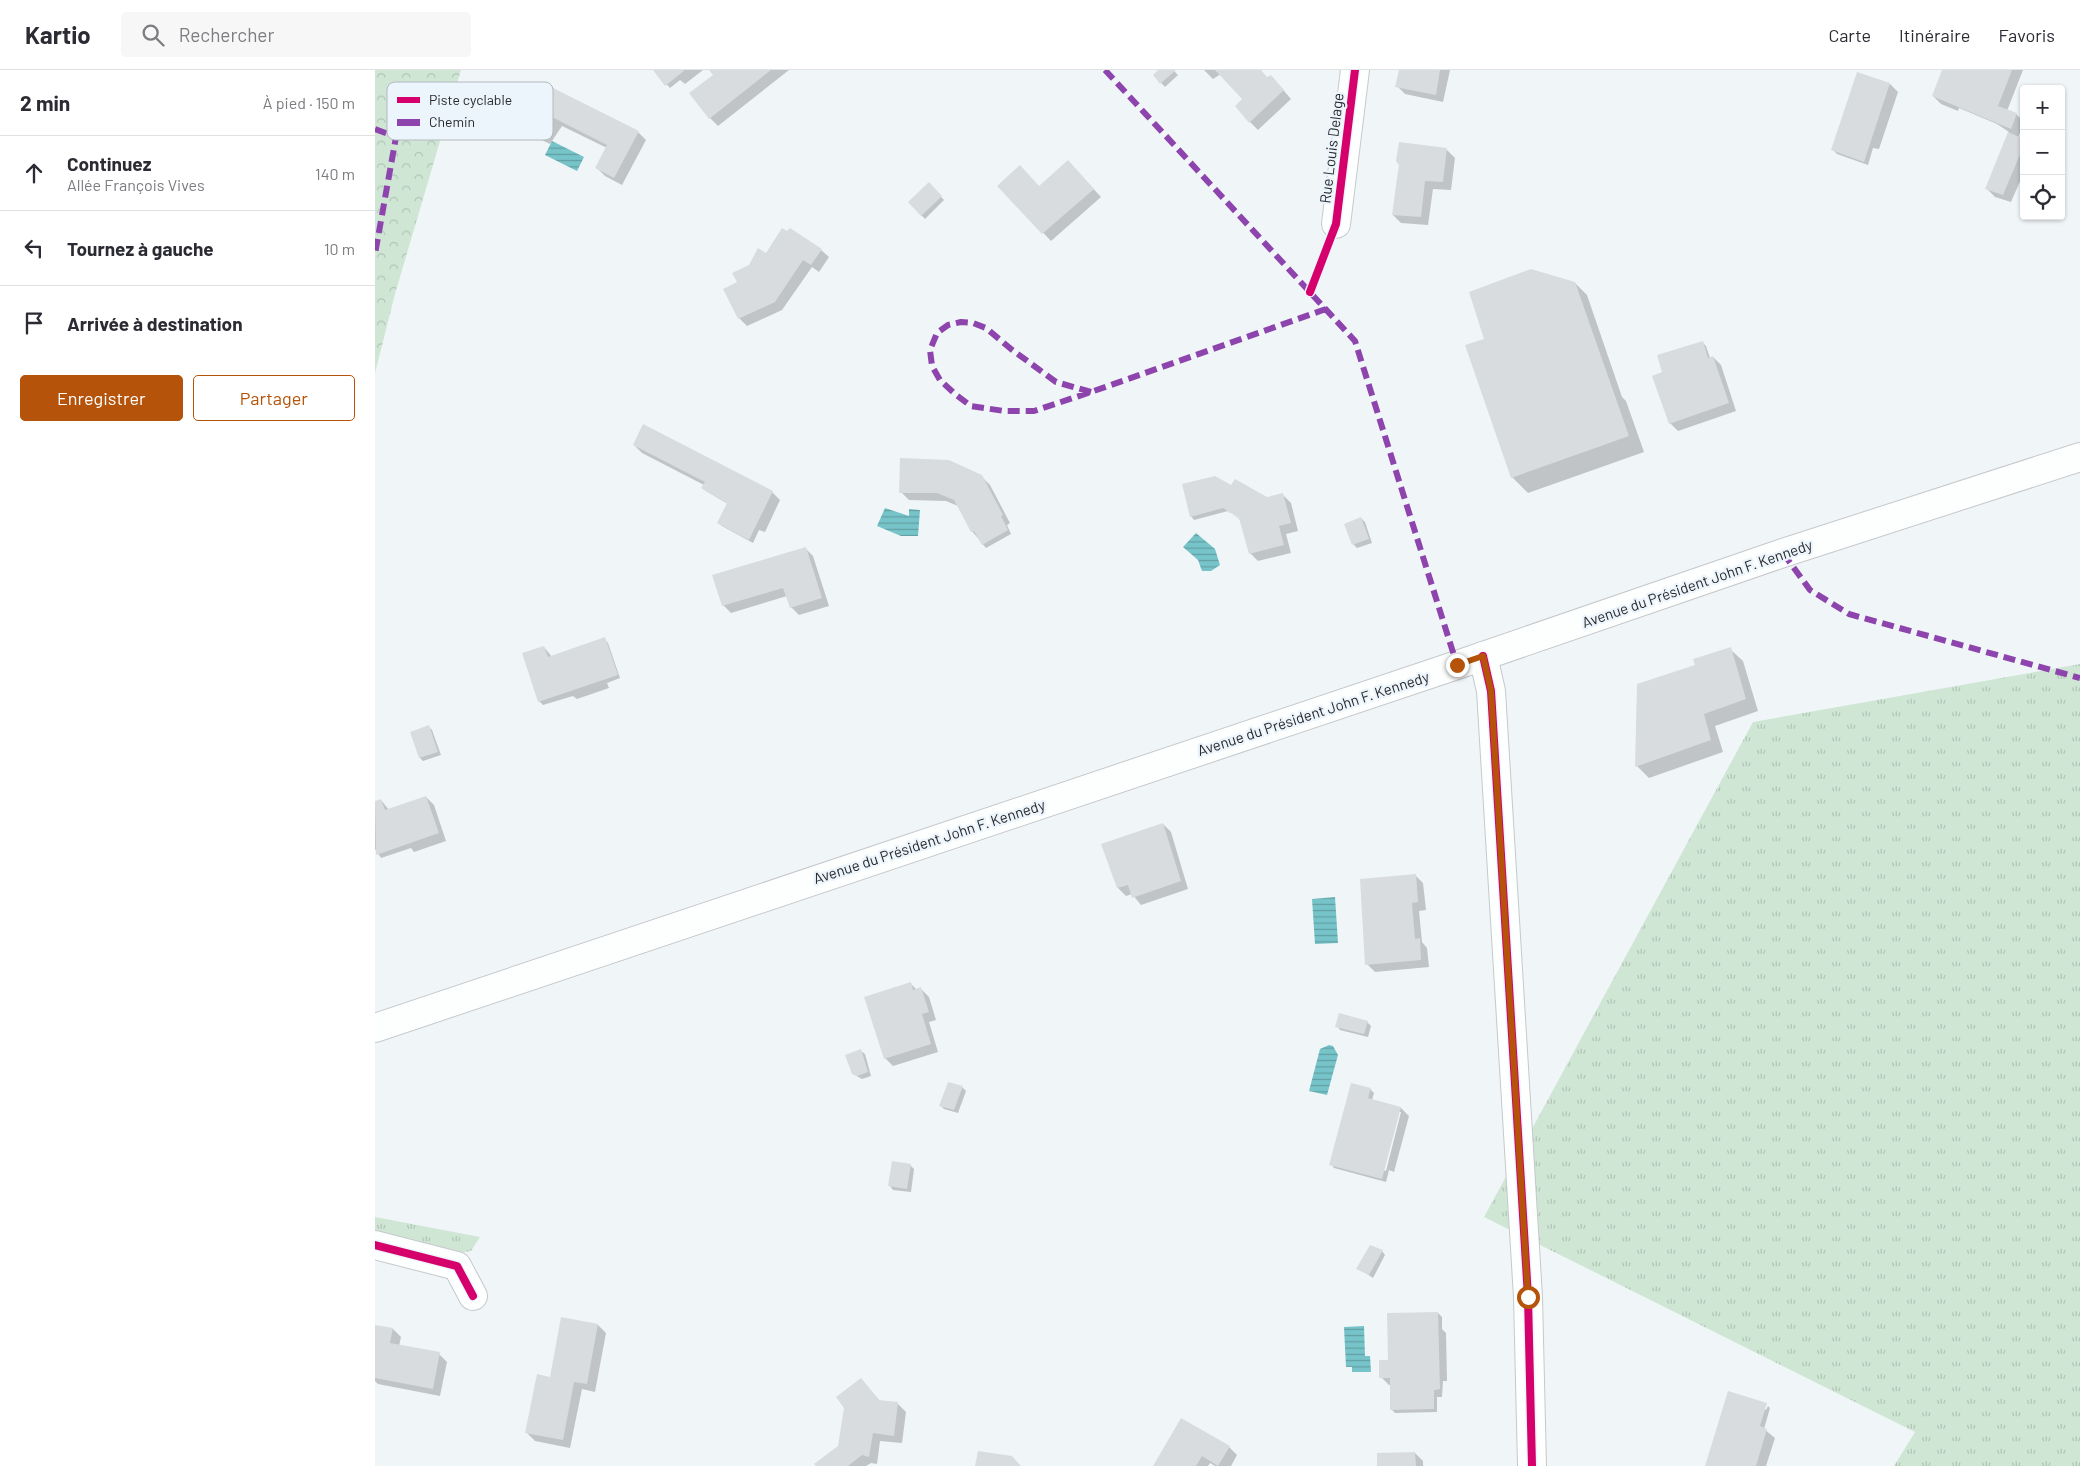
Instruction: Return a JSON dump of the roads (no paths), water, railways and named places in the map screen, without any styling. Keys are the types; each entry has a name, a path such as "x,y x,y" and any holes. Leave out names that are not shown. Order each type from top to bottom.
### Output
{"main road":[{"name":"Rue Louis Delage","path":"1336,224 1351,72"},
{"name":"Avenue du Président John F. Kennedy","path":"375,1028 1483,656 1783,553 2080,457"},
{"path":"1483,656 1491,691 1526,1257 1533,1466"},
{"path":"375,1245 457,1266 473,1296"}],"water":[{"path":"552,141 584,157 577,171 545,155"},
{"path":"885,508 909,516 909,509 920,510 918,536 901,536 877,526"},
{"path":"1196,533 1215,549 1220,565 1211,571 1202,571 1198,560 1183,547"},
{"path":"1335,897 1338,943 1315,944 1312,899"},
{"path":"1329,1045 1333,1046 1338,1055 1327,1095 1309,1091 1320,1049"},
{"path":"1364,1326 1365,1356 1370,1356 1371,1372 1352,1372 1352,1367 1346,1367 1344,1327"}]}
